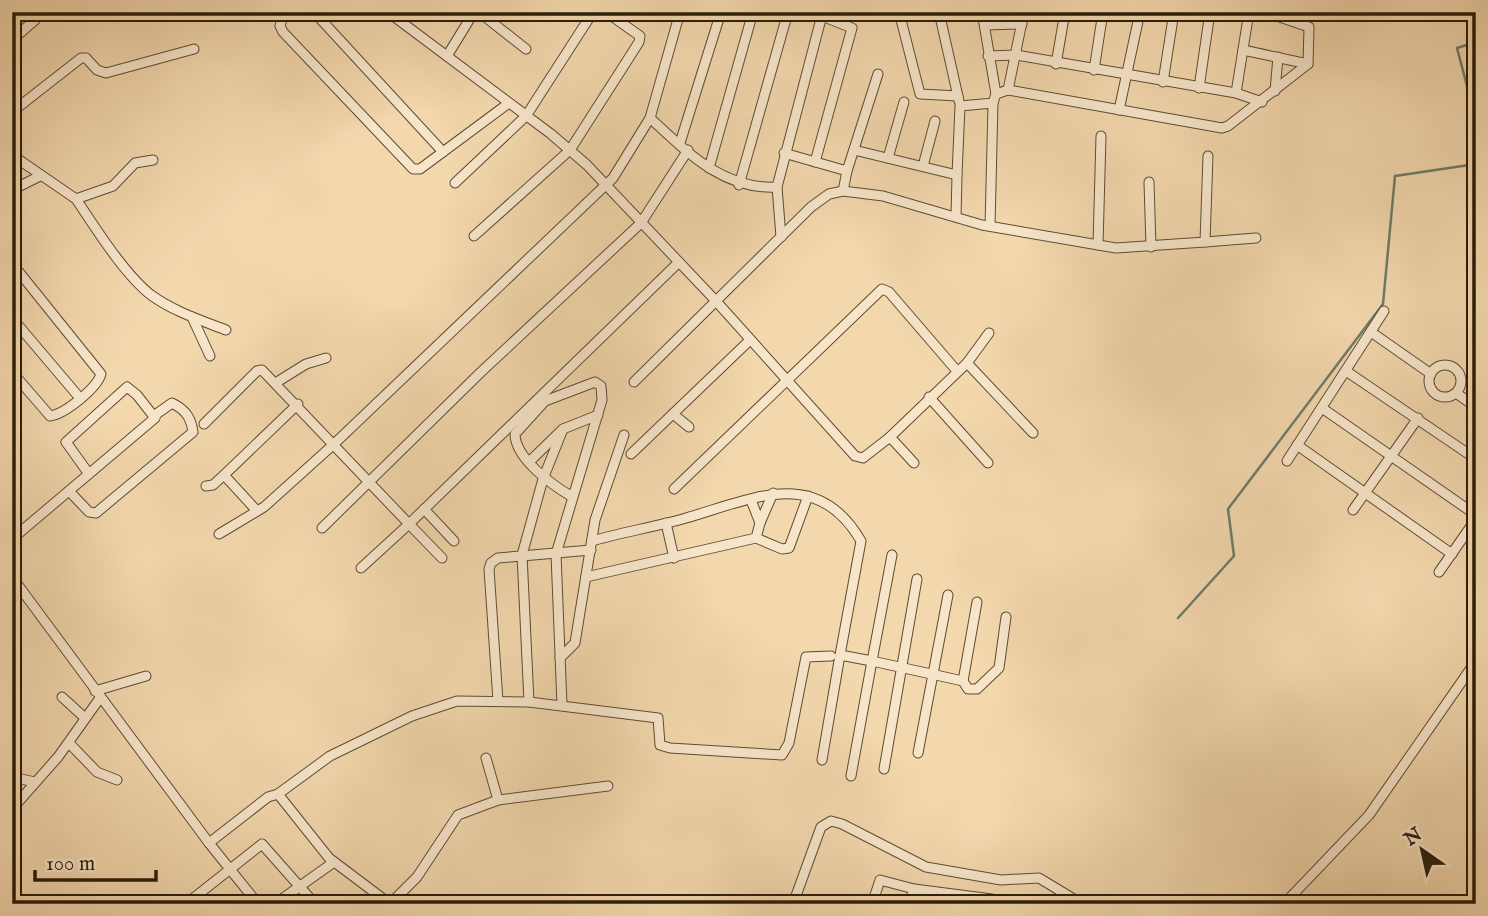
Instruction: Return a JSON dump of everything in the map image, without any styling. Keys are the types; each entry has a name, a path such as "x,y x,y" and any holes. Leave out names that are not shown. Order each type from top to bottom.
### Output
{"street":[{"path":"284,12 280,26 283,32 411,169 419,169 509,103"},
{"path":"314,12 443,152"},
{"path":"388,12 570,150 606,184 858,457 869,456 890,437 967,363 989,333"},
{"path":"447,56 476,12 526,49"},
{"path":"455,183 526,116 593,12"},
{"path":"474,236 570,150 639,42 640,36 606,12"},
{"path":"219,534 257,511 334,444 606,184 650,118 680,12"},
{"path":"680,143 721,12"},
{"path":"709,168 753,12"},
{"path":"739,185 788,12"},
{"path":"899,12 920,94 959,101 994,99 1008,90 1222,128 1238,121 1308,64"},
{"path":"939,12 959,101 956,216"},
{"path":"982,12 994,99 990,226"},
{"path":"1008,90 1024,12"},
{"path":"1056,64 1065,12"},
{"path":"1094,70 1103,12"},
{"path":"1119,110 1140,12"},
{"path":"1163,82 1174,12"},
{"path":"1199,88 1210,12"},
{"path":"1236,93 1249,12"},
{"path":"1265,12 1309,27 1308,64"},
{"path":"781,237 776,187 817,14 852,28 815,162"},
{"path":"12,40 36,19"},
{"path":"985,25 1021,24"},
{"path":"12,112 81,58 86,58 100,73 106,74 194,50"},
{"path":"1243,50 1308,64"},
{"path":"988,56 1016,55 1236,93 1262,102"},
{"path":"1275,90 1278,57"},
{"path":"844,191 847,171 878,74"},
{"path":"888,158 904,102"},
{"path":"650,118 709,168 739,185 776,187"},
{"path":"923,166 935,121"},
{"path":"1098,245 1101,136"},
{"path":"322,528 641,223 688,150"},
{"path":"854,150 957,175"},
{"path":"784,153 847,171"},
{"path":"12,155 76,199 107,245 149,294 192,317 226,330"},
{"path":"1205,242 1208,156"},
{"path":"76,199 113,186 135,163 153,160"},
{"path":"12,190 40,176"},
{"path":"1149,182 1152,247"},
{"path":"634,382 816,202 829,194 844,191 883,196 990,226 1098,245 1152,247 1256,238"},
{"path":"361,568 679,262"},
{"path":"12,270 19,272 100,370 99,380 58,415 50,416 12,372"},
{"path":"674,489 882,289 889,292 957,372"},
{"path":"1287,461 1384,310"},
{"path":"192,317 210,356"},
{"path":"12,318 79,397"},
{"path":"1371,332 1431,374"},
{"path":"631,454 750,340"},
{"path":"277,382 306,364 326,358"},
{"path":"967,363 1033,433"},
{"path":"1439,367 1455,368 1461,377 1456,393 1446,397 1436,394 1430,385 1431,374 1439,367"},
{"path":"204,424 257,371 262,370 277,382 442,558"},
{"path":"1346,371 1476,459"},
{"path":"562,705 556,554 571,496 598,415 603,391 595,382 545,401 515,434 517,443 543,479 571,496"},
{"path":"89,474 68,448 68,439 127,387 155,415"},
{"path":"1456,393 1476,407"},
{"path":"929,397 988,463"},
{"path":"12,539 152,421 155,415 172,404 181,407 191,422 193,432 96,513 89,512 69,491"},
{"path":"206,486 213,485 298,404"},
{"path":"1322,408 1476,517 1439,572"},
{"path":"673,414 689,427"},
{"path":"530,461 563,429 598,415"},
{"path":"1353,510 1418,418"},
{"path":"529,702 522,555 543,479 563,429"},
{"path":"560,658 575,643 595,520 624,435"},
{"path":"890,437 914,463"},
{"path":"1297,445 1452,554"},
{"path":"224,475 257,511"},
{"path":"498,701 489,566 499,558 556,554 591,545 611,536 773,493 808,496 838,512 861,541 835,655 822,760"},
{"path":"756,538 773,493"},
{"path":"586,577 756,538 782,549 789,548 808,496"},
{"path":"751,499 760,523"},
{"path":"424,509 454,541"},
{"path":"595,520 611,536"},
{"path":"666,523 674,558"},
{"path":"851,776 892,555"},
{"path":"12,577 209,843 258,904"},
{"path":"884,769 917,579"},
{"path":"918,753 948,595"},
{"path":"977,602 963,681 968,689 977,690 997,672 1006,617"},
{"path":"209,843 268,797 278,794 330,756 438,705 457,701 529,702 658,718 660,745 680,751 777,756 788,748 806,657 835,655 963,681"},
{"path":"1284,904 1368,815 1476,662"},
{"path":"12,809 69,743 97,694 146,676"},
{"path":"62,697 85,718"},
{"path":"69,743 97,772 117,780"},
{"path":"486,758 498,800"},
{"path":"12,777 35,782"},
{"path":"278,794 334,862 390,904 417,877 455,817 498,800 608,786"},
{"path":"793,904 821,827 831,821 926,867 1001,880 1039,878 1077,901"},
{"path":"186,904 263,844 315,904"},
{"path":"275,904 298,885 334,862"},
{"path":"872,904 880,880 914,888 992,899 993,904"},
{"path":"909,904 914,888"}],"waterway":[{"path":"1476,42 1457,48 1476,120"},
{"path":"1178,618 1234,556 1228,509 1383,304 1395,176 1476,164"}]}
